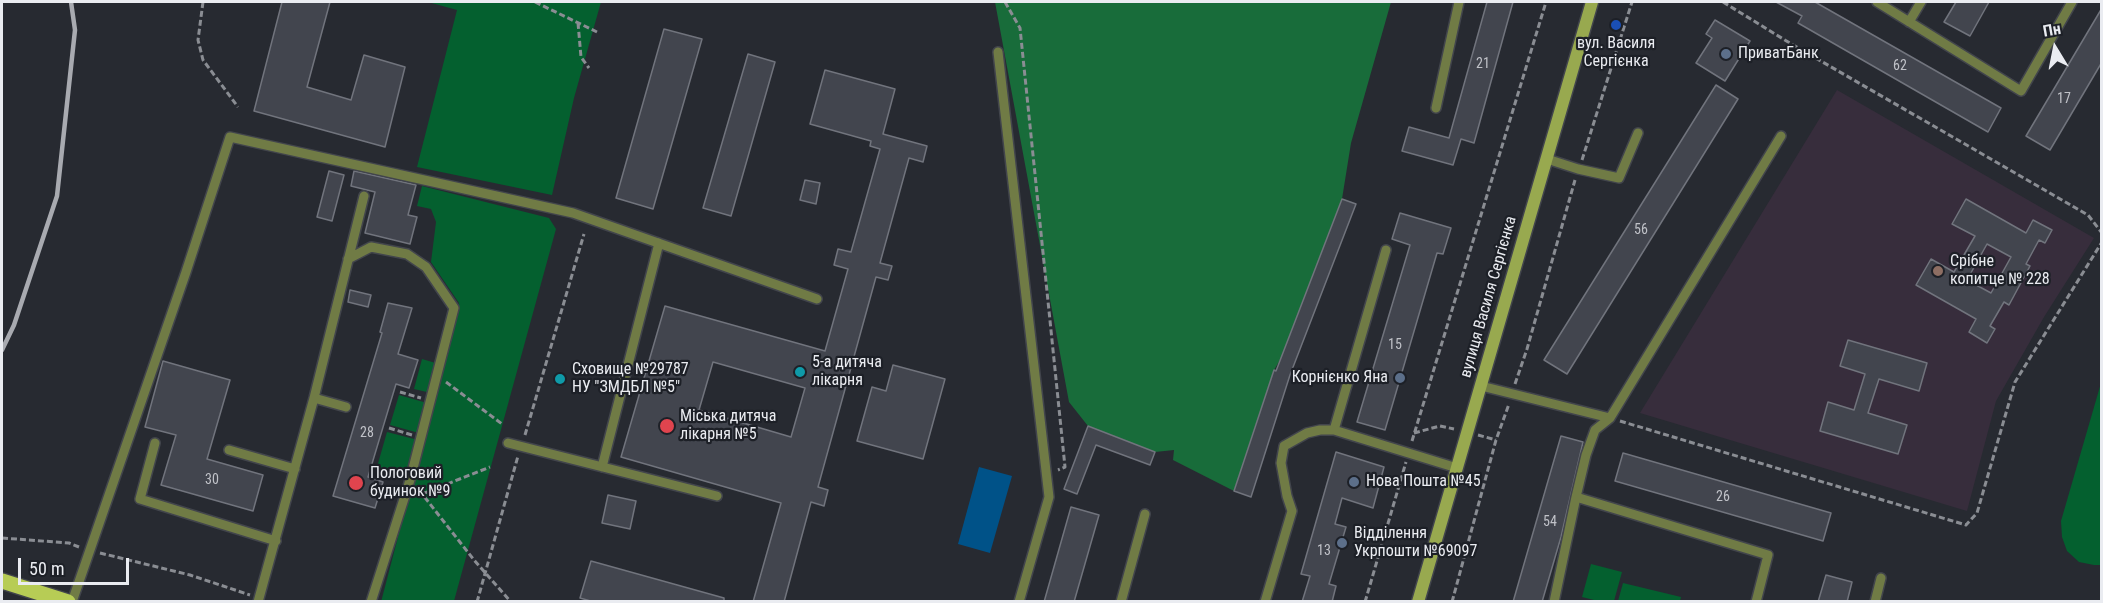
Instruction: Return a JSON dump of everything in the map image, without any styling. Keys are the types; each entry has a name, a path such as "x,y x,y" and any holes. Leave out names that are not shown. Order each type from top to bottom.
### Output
{"main road":[{"name":"вулиця Василя Сергієнка","path":"1418,602 1592,2"},
{"path":"2,581 70,602"}],"lane":[{"path":"1436,108 1459,2"},
{"path":"1877,2 2021,91 2072,2"},
{"path":"1909,22 1921,2"},
{"path":"998,52 1048,497 1018,602"},
{"path":"1547,159 1619,178 1638,134"},
{"path":"1554,602 1586,455 1595,430 1610,418 1781,136"},
{"path":"70,602 91,551 230,137 573,213 817,298"},
{"path":"259,600 314,398 364,196"},
{"path":"602,467 659,243"},
{"path":"348,259 371,247 407,254 426,267 454,308 411,480 371,602"},
{"path":"1334,430 1386,250"},
{"path":"1481,386 1610,418"},
{"path":"314,398 346,407"},
{"path":"1265,602 1292,511 1281,463 1284,446 1307,433 1334,430 1457,468"},
{"path":"155,443 140,499 276,541"},
{"path":"508,444 717,496"},
{"path":"229,450 295,470"},
{"path":"1576,497 1768,555 1756,602"},
{"path":"1121,602 1145,514"},
{"path":"1875,602 1881,578"}],"path":[{"path":"203,2 198,39 203,60 238,106"},
{"path":"535,2 597,32"},
{"path":"1005,2 1020,28 1065,467 1046,476"},
{"path":"1365,602 1408,453 1546,2"},
{"path":"1452,602 1496,440 1527,349 1578,169 1632,2"},
{"path":"1723,2 1803,51 2088,215 2102,233"},
{"path":"578,23 581,57 588,68"},
{"path":"477,602 584,234"},
{"path":"1610,418 1966,525 1977,513 2015,382 2102,242"},
{"path":"441,378 502,424"},
{"path":"400,392 432,400"},
{"path":"388,428 422,438"},
{"path":"422,494 490,467"},
{"path":"375,471 411,480 474,560 511,602"},
{"path":"2,538 69,543 91,551 190,575 259,600"}],"shaded area":[{"path":"1837,90 2094,238 2044,317 1996,401 1967,511 1640,413"}],"green space":[{"path":"428,2 601,2 574,98 552,195 417,167 457,10"},
{"path":"995,2 1391,2 1351,143 1342,199 1283,355 1274,370 1234,491 1173,460 1174,450 1155,452 1088,426 1069,402"},
{"path":"422,186 549,218 556,229 454,601 381,602 459,303 431,262 436,222 431,209 417,206"},
{"path":"422,359 439,364 431,393 414,389"},
{"path":"2101,383 2102,565 2094,565 2079,562 2067,551 2062,537 2061,521"},
{"path":"399,395 427,403 419,433 390,425"},
{"path":"387,432 418,440 408,475 377,467"},
{"path":"1591,564 1622,572 1614,601 1598,601 1582,597"},
{"path":"1623,583 1681,597 1680,601 1618,601"}],"water":[{"path":"979,467 1012,476 990,553 958,544"}],"building":[{"path":"282,2 330,2 307,87 351,100 364,55 405,67 385,147 254,111"},
{"path":"1487,2 1513,2 1474,143 1461,139 1453,165 1402,151 1409,127 1449,138"},
{"path":"1776,2 1815,2 2001,108 1988,132 1798,23 1802,16"},
{"path":"1956,2 1989,2 1970,36 1944,22"},
{"path":"2102,8 2102,62 2050,150 2026,136"},
{"path":"1715,20 1750,41 1725,81 1696,63 1712,38 1706,34"},
{"path":"664,29 702,39 653,209 616,198"},
{"path":"748,54 775,62 731,216 703,208"},
{"name":"5-а дитяча лікарня","path":"825,70 895,89 883,134 927,146 923,162 909,158 880,263 892,266 888,280 876,277 818,487 828,490 824,506 811,502 784,602 753,602 781,503 621,457 665,306 825,351 848,269 834,265 838,249 851,252 880,149 870,146 871,141 810,124","holes":["713,362 805,388 791,437 699,410"]},
{"path":"1716,85 1738,99 1567,374 1544,360"},
{"path":"329,171 344,175 332,221 317,217"},
{"path":"354,171 416,185 408,215 417,217 410,244 365,233 375,192 351,186"},
{"path":"805,180 820,183 816,204 800,200"},
{"path":"1342,199 1356,204 1290,375 1251,497 1234,491 1274,370 1276,371"},
{"name":"Срібне копитце № 228","path":"1966,199 2026,233 2033,220 2052,230 2045,243 2039,240 2026,264 2030,266 2009,305 2004,302 1990,326 1995,329 1987,343 1969,332 1976,319 1916,285 1931,259 1954,272 1975,236 1952,224","holes":["1987,244 2011,257 1991,293 1967,280"]},
{"path":"1400,213 1451,228 1443,254 1437,253 1385,430 1357,422 1410,245 1392,239"},
{"path":"350,290 371,295 368,307 348,302"},
{"name":"Пологовий будинок №9","path":"388,303 412,308 398,354 418,360 409,388 396,384 368,477 383,482 375,508 333,496 382,333 380,332"},
{"path":"1848,340 1927,363 1919,391 1879,379 1868,413 1907,425 1898,454 1820,431 1828,402 1854,410 1865,374 1840,366"},
{"path":"163,361 230,380 207,459 263,475 253,511 161,485 176,435 145,427"},
{"path":"893,365 945,379 923,459 857,441 872,387 886,391"},
{"path":"1088,426 1155,452 1150,465 1096,445 1077,494 1064,489"},
{"path":"1561,436 1583,442 1561,537 1542,602 1513,602"},
{"path":"1336,452 1384,467 1373,508 1342,498 1335,524 1346,527 1329,584 1336,586 1332,602 1302,602 1310,576 1301,574"},
{"path":"1623,453 1831,513 1823,541 1615,481"},
{"path":"608,495 636,501 630,529 602,523"},
{"path":"1071,507 1099,515 1074,602 1044,602"},
{"path":"591,561 724,598 724,602 594,602 580,598"},
{"path":"1826,575 1852,582 1847,602 1818,602"}],"railway":[{"path":"2,350 14,325 57,196 75,30 71,2"}],"place":[{"name":"вул. Василя Сергієнка","path":"1616,25"},
{"name":"ПриватБанк","path":"1726,54"},
{"name":"Срібне копитце № 228","path":"1938,271"},
{"name":"5-а дитяча лікарня","path":"800,372"},
{"name":"Корнієнко Яна","path":"1400,378"},
{"name":"Сховище №29787 НУ \"ЗМДБЛ №5\"","path":"560,379"},
{"name":"Міська дитяча лікарня №5","path":"667,426"},
{"name":"Нова Пошта №45","path":"1354,482"},
{"name":"Пологовий будинок №9","path":"356,483"},
{"name":"Відділення Укрпошти №69097","path":"1342,543"}]}
